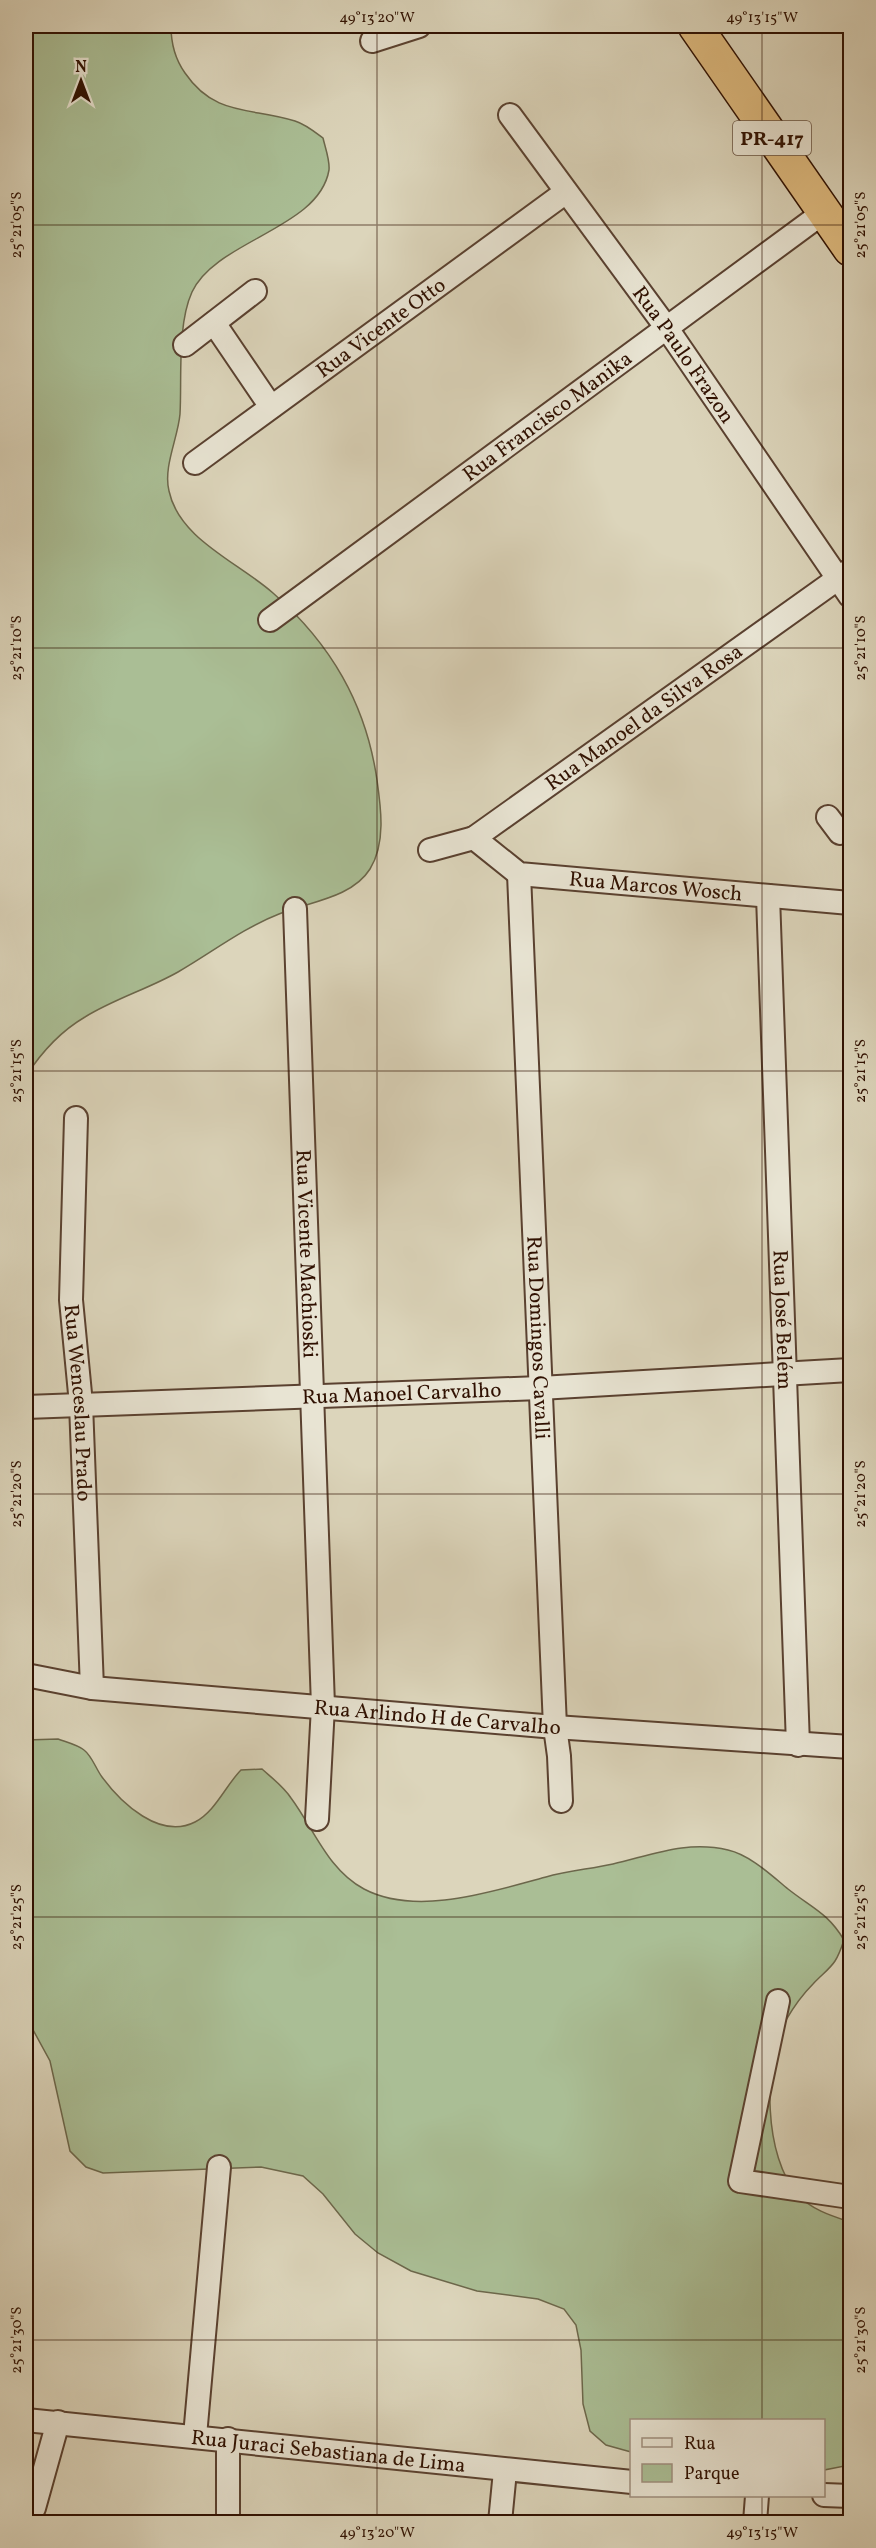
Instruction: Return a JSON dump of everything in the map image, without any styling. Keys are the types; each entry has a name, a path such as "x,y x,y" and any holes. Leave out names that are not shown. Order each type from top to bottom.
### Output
{"highway":[{"name":"PR-417","path":"695,26 850,249"}],"street":[{"path":"372,41 419,26"},
{"name":"Rua Paulo Frazon","path":"510,116 666,327 846,582"},
{"name":"Rua Vicente Otto","path":"195,463 566,192"},
{"name":"Rua Francisco Manika","path":"270,620 824,212"},
{"path":"185,345 255,291"},
{"path":"214,322 272,407"},
{"name":"Rua Manoel da Silva Rosa","path":"430,850 474,838 846,582"},
{"path":"828,817 840,833 850,826"},
{"path":"474,838 519,873"},
{"name":"Rua Marcos Wosch","path":"519,873 850,903"},
{"name":"Rua Domingos Cavalli","path":"519,873 555,1727 561,1801"},
{"name":"Rua José Belém","path":"768,896 798,1745"},
{"name":"Rua Vicente Machioski","path":"295,909 314,1396 323,1706 317,1819"},
{"name":"Rua Wenceslau Prado","path":"76,1118 71,1300 81,1404 92,1688"},
{"name":"Rua Manoel Carvalho","path":"26,1407 540,1388 850,1370"},
{"name":"Rua Arlindo H de Carvalho","path":"26,1675 92,1688 555,1727 850,1747"},
{"path":"778,2001 740,2181 850,2197"},
{"path":"195,2436 219,2167"},
{"name":"Rua Juraci Sebastiana de Lima","path":"26,2420 228,2439 505,2471 630,2482"},
{"path":"26,2519 34,2508 58,2422"},
{"path":"228,2439 228,2523"},
{"path":"500,2523 505,2471"},
{"path":"825,2495 850,2496"},
{"path":"755,2523 757,2497"}],"green space":[{"path":"26,26 171,26 174,50 182,68 197,87 209,97 235,108 295,121 323,138 329,170 321,190 307,207 288,221 222,259 204,274 192,292 184,320 180,414 169,462 168,482 175,508 185,523 197,536 273,593 294,613 312,633 343,677 355,701 372,752 379,791 381,825 375,859 362,879 352,887 329,898 266,920 240,933 178,972 85,1017 52,1043 26,1076"},
{"path":"58,1739 79,1747 92,1759 100,1774 120,1798 142,1816 155,1823 168,1826 182,1826 202,1818 241,1770 262,1769 288,1794 331,1860 341,1871 364,1889 385,1897 407,1901 455,1899 670,1850 713,1847 728,1850 752,1861 826,1917 844,1940 833,1964 795,2006 778,2038 770,2085 770,2110 778,2158 787,2179 798,2195 816,2209 850,2222 850,2465 825,2470 825,2419 630,2419 630,2452 606,2445 590,2431 583,2404 581,2350 576,2325 564,2309 538,2299 477,2291 411,2271 378,2253 355,2234 323,2194 303,2176 261,2167 103,2173 86,2167 70,2151 50,2061 26,2017 26,1740"}]}
